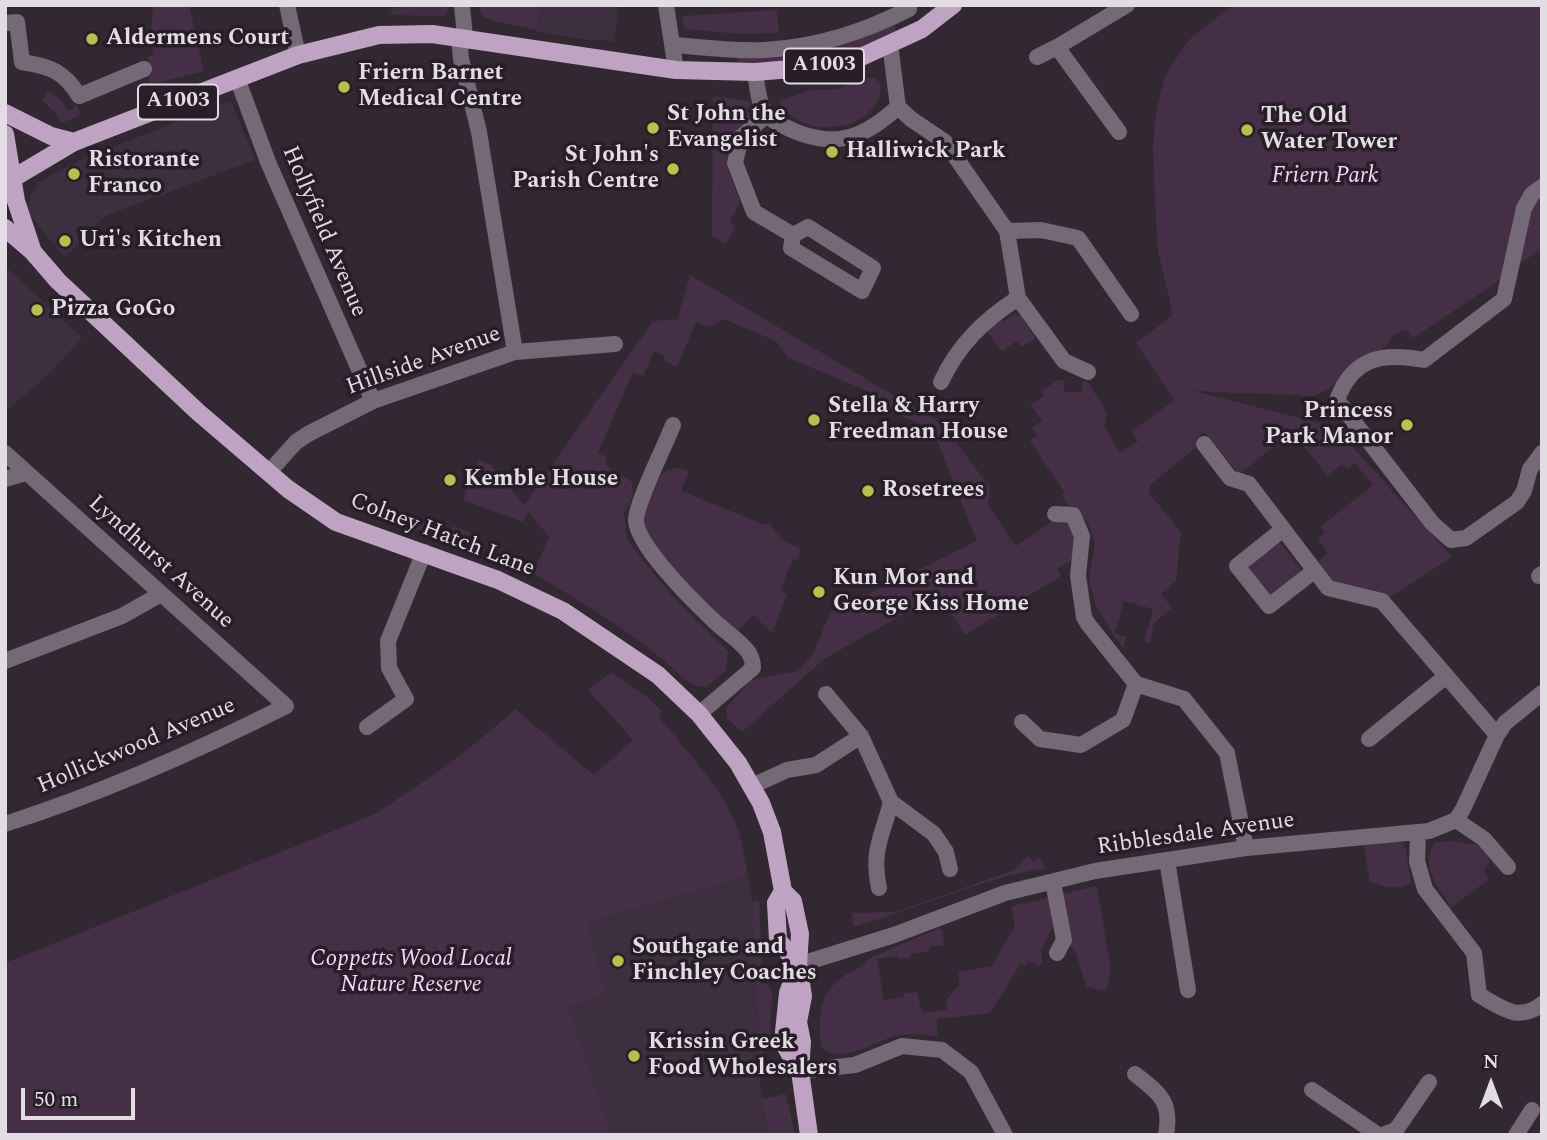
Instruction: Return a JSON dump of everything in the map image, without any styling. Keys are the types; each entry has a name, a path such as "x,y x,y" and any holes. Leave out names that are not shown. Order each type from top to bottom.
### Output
{"main road":[{"name":"A1003","path":"9,180 74,142 237,78 298,55 379,35 432,34 676,70 755,72 827,66 860,57 922,29 953,5"},
{"path":"5,113 51,136 74,142"},
{"path":"5,134 9,180 33,252"},
{"path":"5,228 33,252"},
{"path":"5,244 33,252"},
{"name":"Colney Hatch Lane","path":"33,252 58,281 198,412 288,489 336,522 498,580 563,611 662,678 699,714 738,763 752,786 772,832 783,891 793,901 800,934 798,965 803,996 798,1023 802,1042 800,1071 809,1135"}],"street":[{"path":"287,5 298,55"},
{"path":"462,5 461,59 479,132 515,352"},
{"path":"666,5 676,70"},
{"path":"1037,57 1127,5"},
{"path":"673,45 765,50 822,42 866,30 908,7 922,29"},
{"path":"5,23 17,22 22,62 42,65 68,78 79,96 144,69"},
{"path":"890,44 898,107 945,142 1007,231 1018,298 1064,361 1087,372"},
{"path":"1057,47 1119,132"},
{"path":"755,72 762,107 767,115 783,127 818,140 855,138 881,122 898,107"},
{"name":"Hollyfield Avenue","path":"237,78 268,162 373,401"},
{"path":"767,115 741,137 735,163 754,212 793,235"},
{"path":"1542,187 1532,194 1524,208 1504,299 1424,360 1397,355 1374,359 1364,364 1355,370 1342,387 1337,400 1432,523 1451,540 1466,538 1517,502 1524,491 1530,470 1542,453"},
{"path":"808,228 873,268 862,291 791,248 793,235 808,228"},
{"path":"1007,231 1041,230 1078,238 1131,314"},
{"path":"941,382 951,359 971,335 995,312 1018,298"},
{"name":"Hillside Avenue","path":"269,472 296,442 373,401 515,352 615,344"},
{"path":"673,425 637,512 637,529 645,544 683,589 747,651 753,662 753,668 699,714"},
{"path":"1204,444 1230,478 1249,484 1328,588 1382,601 1497,735"},
{"name":"Lyndhurst Avenue","path":"5,453 285,706"},
{"path":"5,480 26,473"},
{"path":"1055,514 1073,515 1082,536 1078,576 1084,617 1136,684 1184,699 1227,753 1246,848"},
{"path":"1282,530 1237,566 1269,606 1314,571"},
{"path":"367,727 406,699 389,668 388,641 424,552"},
{"path":"5,661 122,616 161,594"},
{"path":"1369,739 1446,677"},
{"path":"1022,722 1040,739 1081,745 1123,720 1136,684"},
{"path":"1508,867 1484,839 1456,820 1505,723 1542,692"},
{"path":"826,694 861,736 891,802 934,834 946,852 950,869"},
{"name":"Hollickwood Avenue","path":"5,824 75,802 225,736 285,706"},
{"path":"752,786 787,770 816,765 861,736"},
{"path":"879,888 875,867 876,851 891,802"},
{"name":"Ribblesdale Avenue","path":"798,965 894,935 1005,893 1095,872 1246,848 1418,833 1446,826 1456,820"},
{"path":"1418,833 1417,861 1425,889 1474,953 1479,995 1514,1014 1527,1012 1542,1004"},
{"path":"1167,860 1188,990"},
{"path":"1053,882 1064,940 1057,953"},
{"path":"800,1071 855,1065 902,1046 942,1050 971,1072 1002,1133"},
{"path":"1135,1074 1158,1092 1170,1115 1166,1135"},
{"path":"1312,1090 1381,1134 1396,1130 1429,1082"},
{"path":"1516,1135 1532,1110"}],"shaded area":[{"path":"396,5 447,5 448,12 444,16 389,15"},
{"path":"541,5 619,5 614,42 537,32"},
{"path":"231,101 255,160 105,216 65,258 30,215 28,206 32,192 40,181 84,158"},
{"path":"5,266 82,338 51,372 5,412"},
{"path":"748,876 752,902 760,1088 769,1135 611,1135 568,1007 605,994 587,922"}],"green space":[{"path":"153,5 189,5 204,71 149,85 148,57 154,54 151,35"},
{"path":"478,5 541,5 537,30 492,21 482,16"},
{"name":"Friern Park","path":"1233,5 1542,5 1542,248 1487,289 1413,338 1406,329 1395,334 1382,350 1352,367 1342,380 1316,396 1194,391 1327,425 1351,445 1452,557 1389,598 1333,583 1317,562 1328,553 1318,539 1325,533 1320,527 1373,485 1355,463 1347,469 1342,464 1328,476 1292,432 1239,474 1204,432 1195,439 1199,445 1150,485 1149,493 1181,532 1176,581 1161,594 1172,608 1154,623 1150,643 1144,642 1153,609 1124,601 1115,633 1127,637 1123,649 1096,607 1089,579 1095,543 1088,523 1075,515 1062,496 1065,493 1030,441 1037,436 1032,428 1042,421 1030,405 1044,396 1041,391 1058,380 1065,381 1064,392 1082,392 1083,382 1088,382 1107,413 1105,427 1120,453 1138,441 1131,432 1174,400 1136,343 1173,315 1157,246 1153,144 1156,112 1164,79 1182,49 1192,37"},
{"path":"777,10 779,33 740,34 685,29 682,16"},
{"path":"892,24 898,32 840,56 796,62 737,63 737,54 816,49 854,40"},
{"path":"874,77 880,83 875,105 868,113 848,124 837,127 814,126 780,108 780,100 811,90 838,89 860,79"},
{"path":"48,91 60,99 68,111 77,105 81,115 61,123 55,112 42,101"},
{"path":"713,96 747,101 750,103 752,115 728,151 728,166 740,202 730,222 736,226 726,244 712,236"},
{"path":"690,275 944,425 990,488 988,505 1016,546 1051,522 1058,520 1070,525 1076,542 1072,560 1057,569 1061,576 965,635 939,594 824,659 742,732 727,718 726,708 751,680 798,671 813,654 830,613 977,541 932,428 881,409 884,403 874,399 875,394 788,358 776,341 723,319 710,327 696,322 677,367 664,361 665,356 654,351 643,376 633,372 598,453 606,457 611,469 632,482 633,494 627,510 624,511 626,534 630,544 675,599 728,651 726,671 706,687 693,684 631,635 533,573 549,537 528,511 523,522 463,500 478,460 490,464 524,505 653,321 678,319"},
{"path":"1014,315 1021,316 1036,338 1022,347 1017,341 1002,351 986,331 999,320 1004,321"},
{"path":"681,468 689,471 681,491 765,525 770,523 782,539 801,549 797,560 793,559 780,590 787,594 772,633 753,615 736,633 682,580 646,532 643,516 655,484 666,471"},
{"path":"414,517 450,534 453,526 478,535 473,549 411,527"},
{"path":"1278,540 1302,571 1270,595 1247,566"},
{"name":"Coppetts Wood Local Nature Reserve","path":"611,672 646,696 662,711 659,717 715,786 739,833 748,876 587,922 606,994 568,1007 611,1135 5,1135 5,963 373,815 446,765 515,709 594,775 633,740 588,690"},
{"path":"1401,841 1406,849 1411,883 1396,888 1370,882 1363,844"},
{"path":"1452,841 1479,845 1487,852 1489,863 1483,871 1489,879 1452,907 1432,876 1429,859 1436,842"},
{"path":"1029,856 1033,862 1039,857 1046,868 997,879 853,927 852,913 896,912 1014,870"},
{"path":"1097,886 1111,969 1106,991 1086,986 1076,953 1071,947 1062,894"},
{"path":"1048,898 1053,926 1041,950 1042,962 1039,967 1029,961 1026,966 1021,963 990,1013 937,1019 937,1036 899,1035 860,1050 839,1054 821,1047 820,1016 824,998 845,975 868,959 939,928 944,945 930,947 930,951 911,954 911,957 877,959 884,1000 917,992 922,1013 947,1010 947,999 959,985 959,972 992,966 1015,926 1011,906"},
{"path":"759,901 763,983 769,986 772,992 770,1042 760,1057 752,902"},
{"path":"786,1094 795,1135 769,1135 762,1099"}],"place":[{"name":"Aldermens Court","path":"92,39"},
{"name":"Friern Barnet Medical Centre","path":"344,87"},
{"name":"St John the Evangelist","path":"653,128"},
{"name":"The Old Water Tower","path":"1247,130"},
{"name":"Halliwick Park","path":"832,152"},
{"name":"St John's Parish Centre","path":"673,169"},
{"name":"Ristorante Franco","path":"74,174"},
{"name":"Uri's Kitchen","path":"65,241"},
{"name":"Pizza GoGo","path":"37,310"},
{"name":"Stella & Harry Freedman House","path":"814,420"},
{"name":"Princess Park Manor","path":"1407,425"},
{"name":"Kemble House","path":"450,480"},
{"name":"Rosetrees","path":"868,491"},
{"name":"Kun Mor and George Kiss Home","path":"819,592"},
{"name":"Southgate and Finchley Coaches","path":"618,961"},
{"name":"Krissin Greek Food Wholesalers","path":"634,1056"}]}
